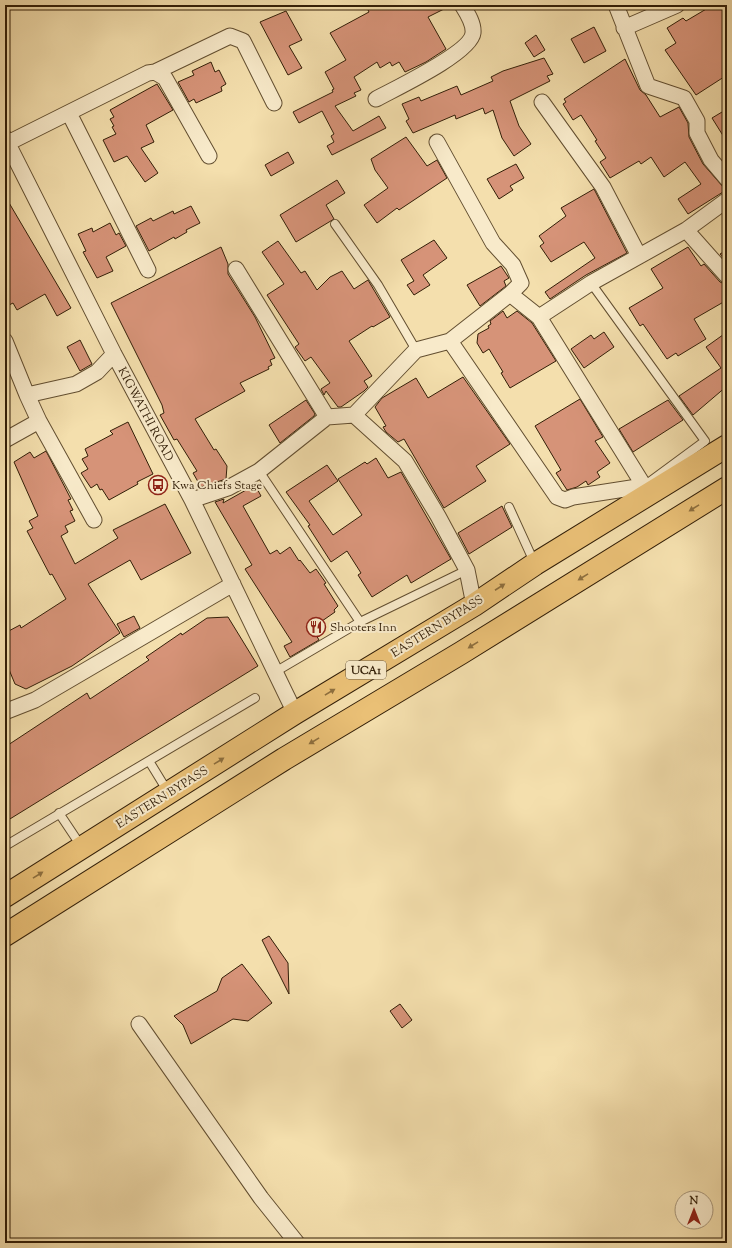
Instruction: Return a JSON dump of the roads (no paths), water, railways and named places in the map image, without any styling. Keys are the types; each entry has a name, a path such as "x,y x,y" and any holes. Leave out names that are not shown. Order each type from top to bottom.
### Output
{"main road":[{"name":"EASTERN BYPASS","path":"5,896 295,713 474,605 641,494 727,446"},
{"name":"UCA1","path":"5,935 284,759 461,653 727,488"}],"street":[{"path":"376,99 449,59 468,44 473,34 471,21 462,5"},
{"path":"616,5 648,86 684,98 696,121 697,133 711,160 727,179"},
{"path":"624,28 677,5"},
{"path":"6,141 69,113 148,73 155,72 230,36 242,41 274,103"},
{"path":"155,72 165,78 209,156"},
{"path":"542,102 603,187 639,256"},
{"path":"69,113 148,270"},
{"name":"KIGWATHI ROAD","path":"6,141 114,354 192,500 295,713"},
{"path":"192,500 228,488 259,471 327,417 354,415 416,350 450,341 510,294 521,283 513,265 493,243 437,142"},
{"path":"540,316 591,283 686,230 727,198"},
{"path":"686,230 727,276"},
{"path":"236,269 327,417"},
{"path":"450,341 557,497 565,500 573,497 641,494 540,316 510,294"},
{"path":"5,341 39,421 94,520"},
{"path":"27,395 76,384 97,372 114,354"},
{"path":"354,415 405,461 438,516 467,570 474,605"},
{"path":"5,440 39,421"},
{"path":"5,709 7,711 35,700 233,584"},
{"path":"139,1024 261,1198 297,1243"}],"lane":[{"path":"335,224 378,285 416,350"},
{"path":"591,283 705,441 641,494"},
{"path":"259,471 360,622"},
{"path":"509,507 535,564"},
{"path":"275,672 360,622 467,570"},
{"path":"5,846 255,698"},
{"path":"149,761 168,793"},
{"path":"59,814 81,847"}],"place":[{"name":"Kwa Chiefs Stage","path":"158,485"},
{"name":"Shooters Inn","path":"316,627"}]}
